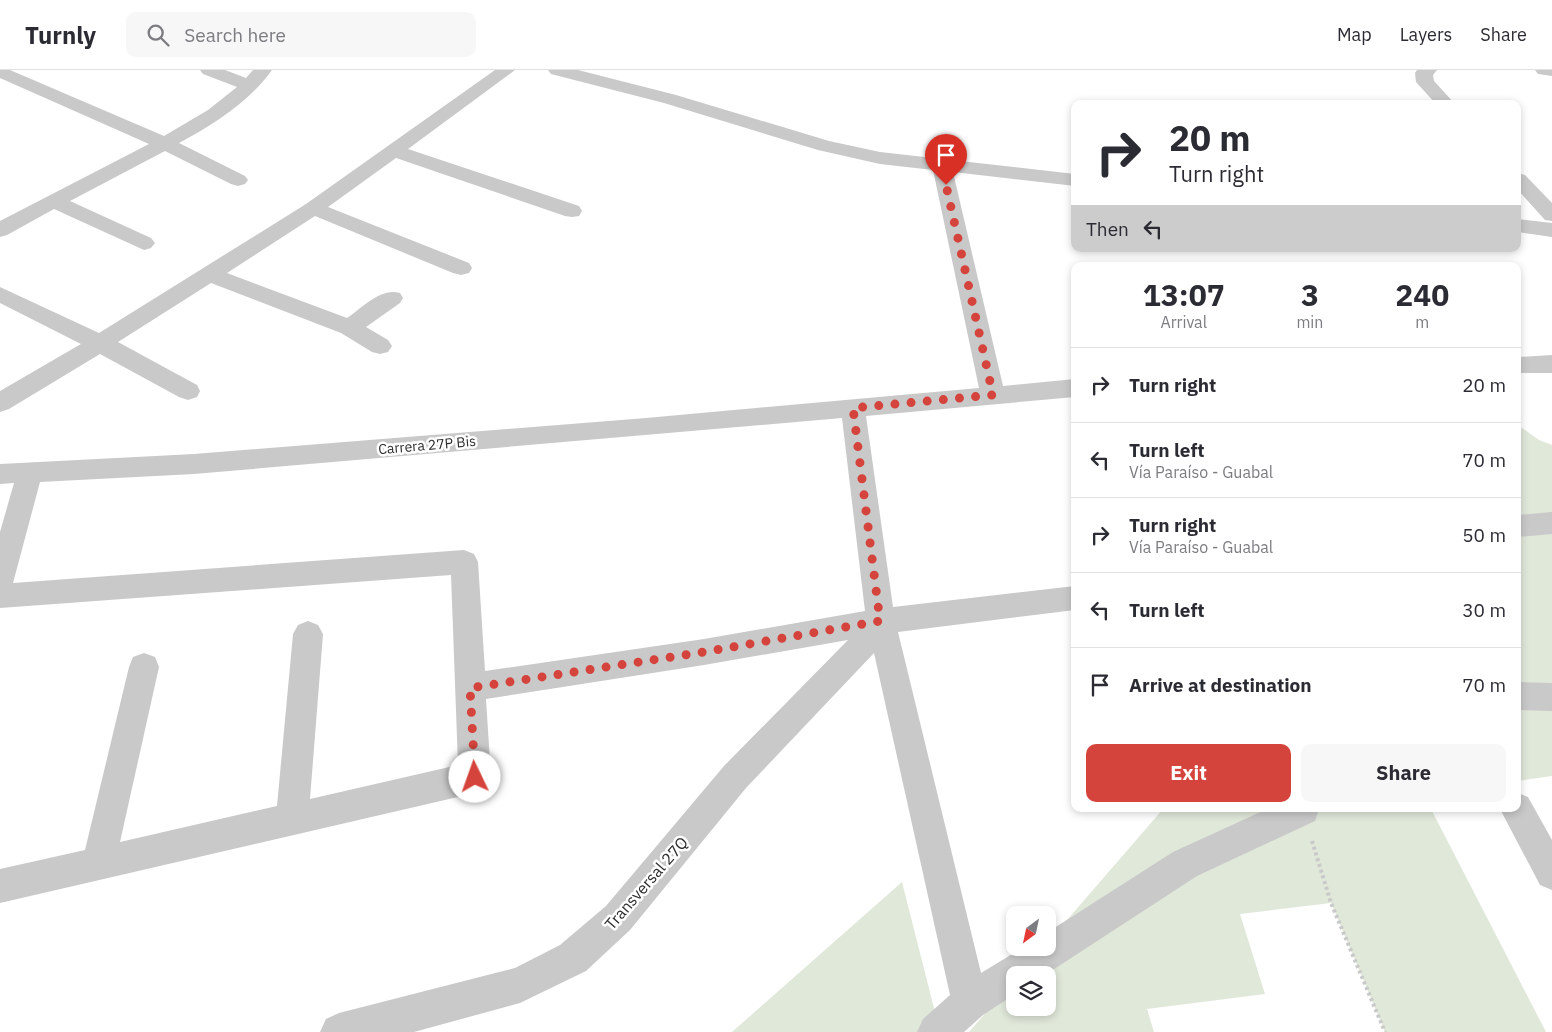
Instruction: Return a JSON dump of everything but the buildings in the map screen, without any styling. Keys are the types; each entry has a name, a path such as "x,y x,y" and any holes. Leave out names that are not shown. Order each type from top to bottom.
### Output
{"street":[{"path":"210,70 250,86"},
{"path":"0,230 164,143 231,102 250,86 263,70"},
{"path":"0,403 100,343 313,208 506,70"},
{"path":"557,70 687,104 825,146 880,158 1071,180"},
{"path":"1428,70 1424,73 1425,82 1442,100"},
{"path":"1544,70 1552,71"},
{"path":"0,72 164,143 238,180"},
{"path":"392,150 572,211"},
{"path":"942,166 993,395"},
{"path":"1521,182 1552,215"},
{"path":"54,201 144,243"},
{"path":"313,208 461,268"},
{"path":"1521,226 1552,230"},
{"path":"209,274 349,327 380,346"},
{"path":"0,294 100,343 188,391"},
{"path":"349,327 392,298"},
{"path":"1521,365 1552,364"},
{"name":"Carrera 27P Bis","path":"0,474 194,464 637,428 1071,388"},
{"path":"853,408 880,621 970,1002"},
{"path":"0,580 30,473"},
{"path":"1521,526 1552,523"},
{"path":"0,596 464,562 475,777 0,886"},
{"path":"470,688 704,652 880,621 1071,598"},
{"name":"Transversal 27Q","path":"339,1032 456,1003 520,984 573,958 618,918 735,777 853,656 880,621"},
{"path":"292,819 308,634"},
{"path":"98,864 144,667"},
{"path":"1521,696 1552,697"},
{"path":"936,1032 970,1002 1185,864 1297,812"},
{"path":"1518,812 1552,873"}],"path":[{"path":"1304,812 1331,902 1385,1032"}],"shaded area":[{"path":"1521,427 1539,440 1552,445 1552,776 1521,781"},
{"path":"1160,812 1433,812 1546,1032 1385,1032 1331,903 1240,914 1265,994 1147,1009 1154,1032 969,1032 1006,989 1006,1016 1056,1016 1056,966 1026,966 1035,956 1056,956 1056,933"},
{"path":"902,882 940,1032 732,1032"}],"route":[{"path":"475,777 470,688 704,652 880,621 853,408 993,395 946,185"}]}
